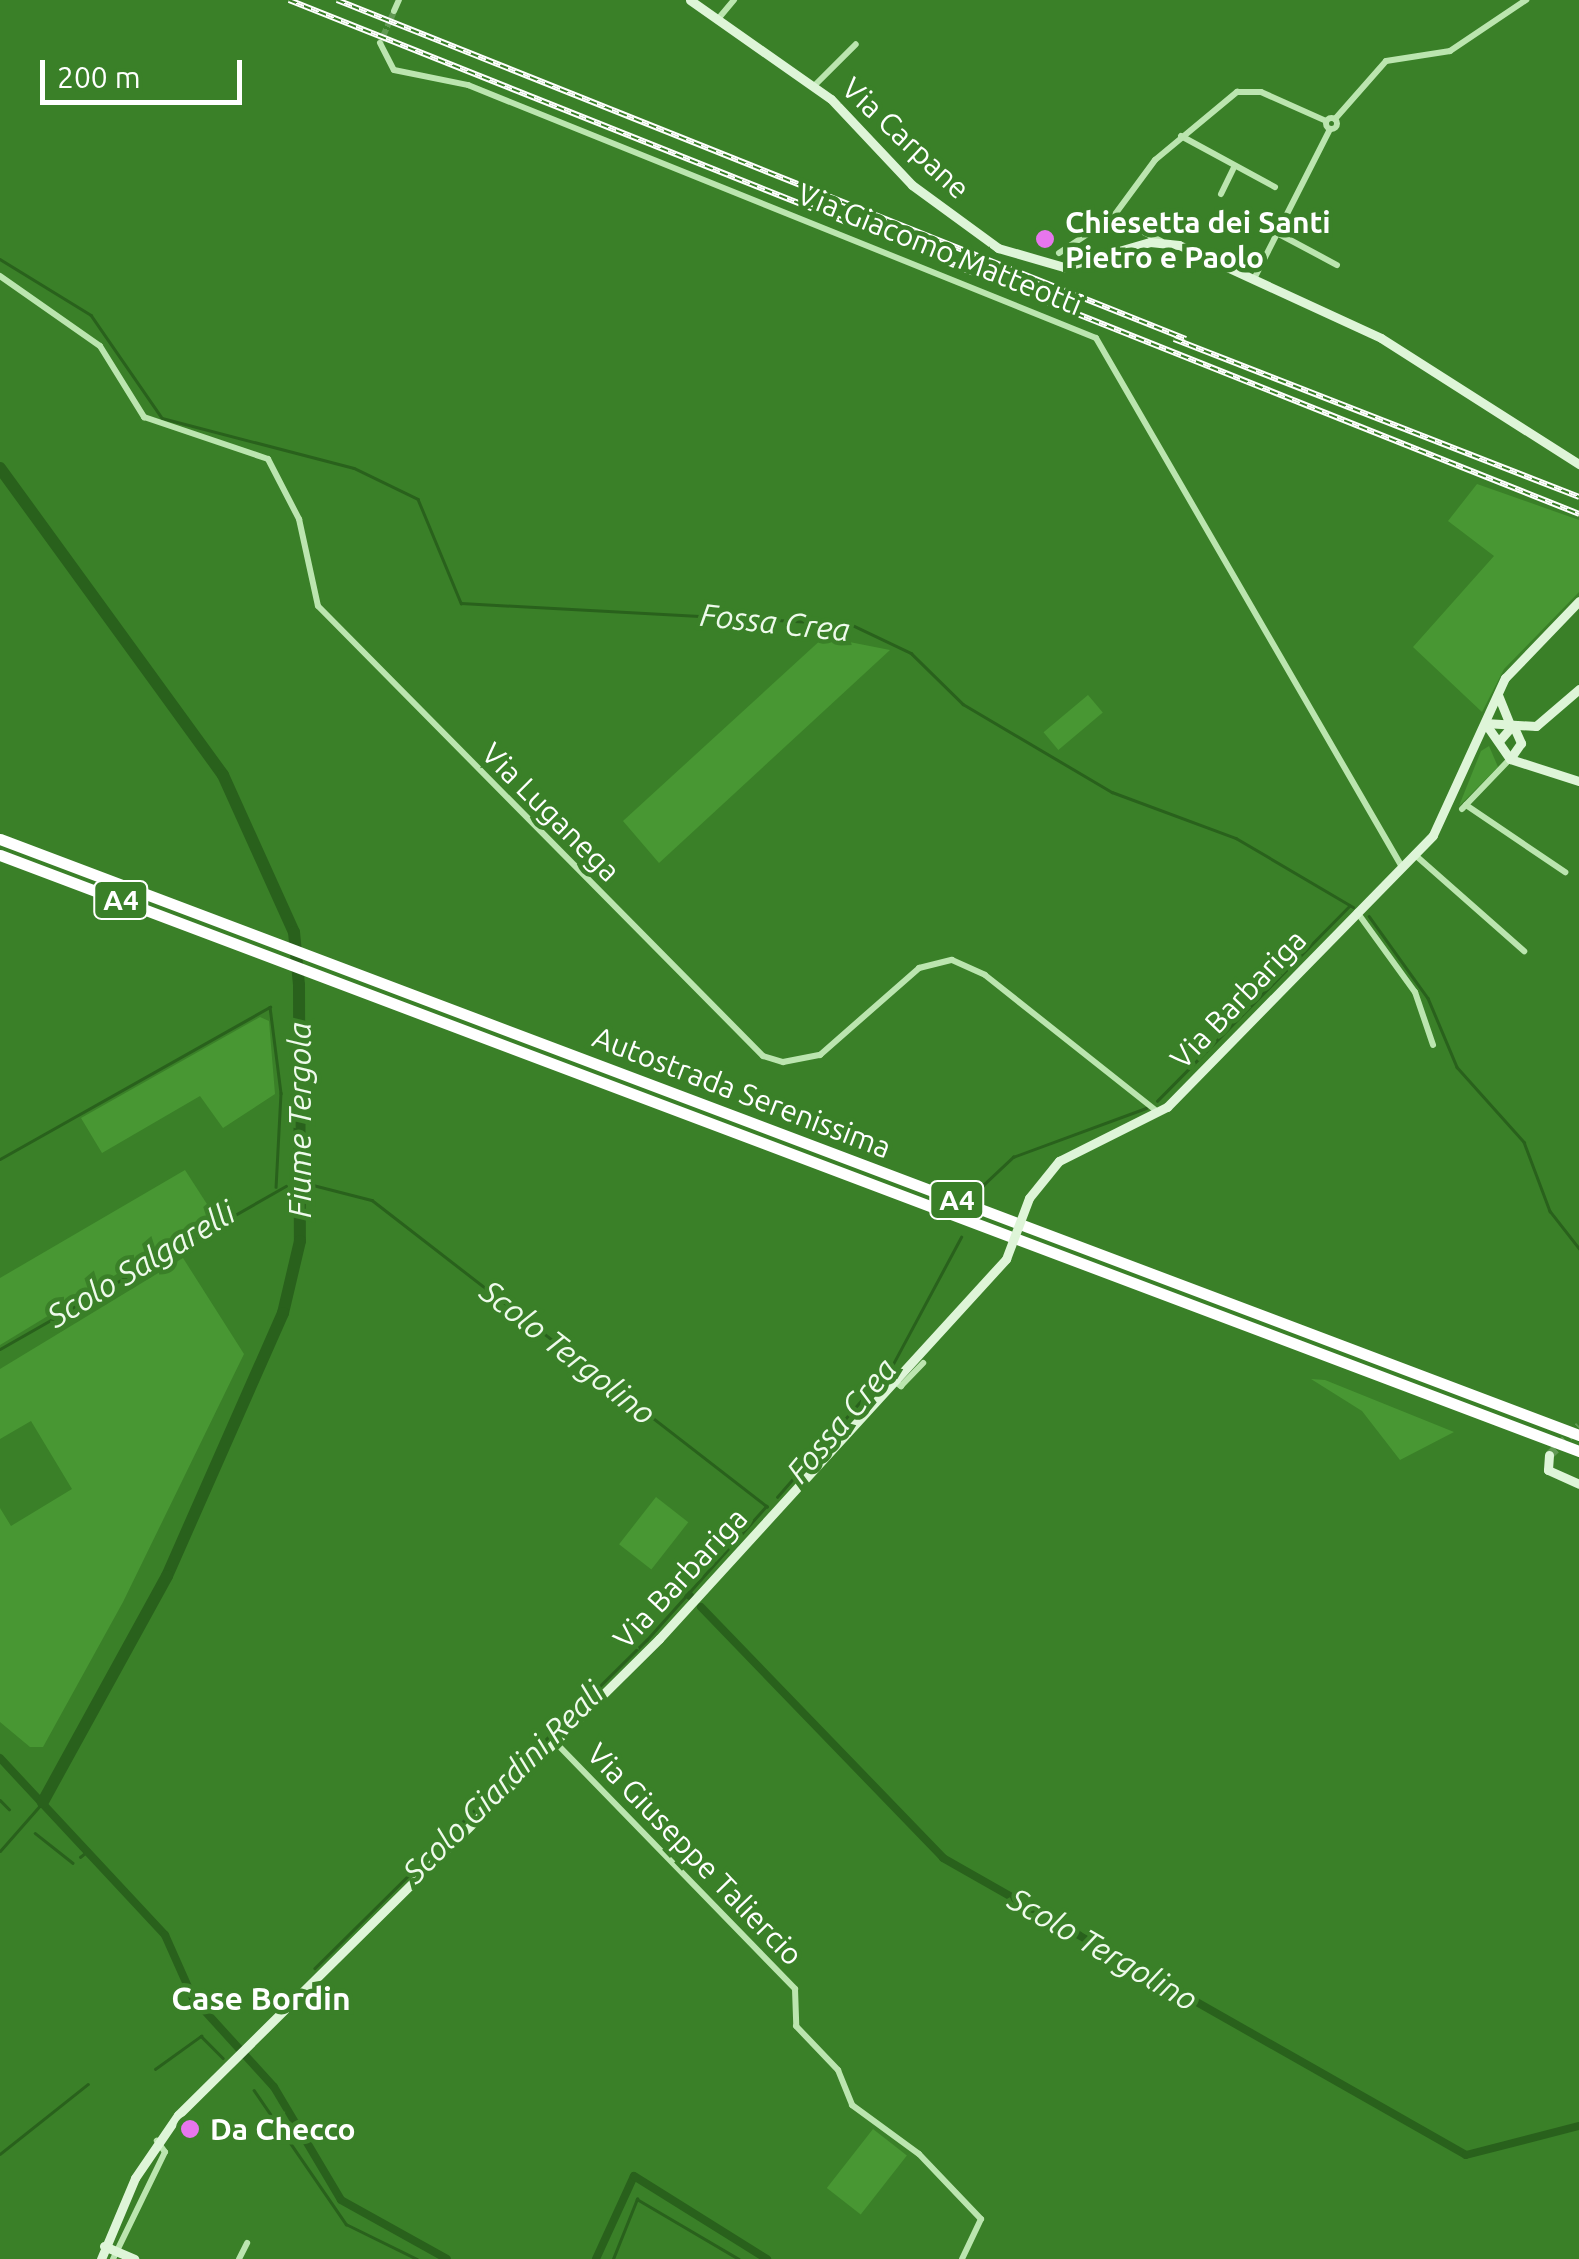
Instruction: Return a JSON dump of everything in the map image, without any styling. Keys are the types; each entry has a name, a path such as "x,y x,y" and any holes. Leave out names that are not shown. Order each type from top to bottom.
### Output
{"highway":[{"name":"Autostrada Serenissima","path":"0,839 1579,1435"},
{"name":"Autostrada Serenissima","path":"0,854 1579,1451"}],"main road":[{"name":"Via Carpane","path":"690,0 814,86 912,185 1024,260 1088,265 1161,241"},
{"path":"1161,241 1254,279 1392,344 1579,464"},
{"name":"Via Barbariga","path":"101,2259 157,2141 236,2056 556,1743 894,1381 1006,1259 1029,1198 1060,1161 1159,1113 1414,854 1444,820 1498,692 1579,602"},
{"path":"1485,723 1550,719 1579,689"},
{"path":"1498,692 1520,744 1510,759"},
{"path":"1485,723 1510,759 1579,781"},
{"path":"1474,751 1499,744 1511,724"},
{"path":"1549,1456 1548,1470 1579,1484"},
{"path":"104,2246 134,2259"}],"street":[{"path":"394,10 399,0"},
{"path":"718,19 734,0"},
{"path":"1254,279 1330,123 1386,61 1450,51 1526,0"},
{"name":"Via Giacomo Matteotti","path":"380,43 394,70 468,84 1096,338 1402,867"},
{"path":"814,86 856,44"},
{"path":"1059,254 1113,217 1182,136 1242,90 1330,123"},
{"path":"1182,136 1275,187"},
{"path":"1221,194 1234,167"},
{"path":"1113,217 1161,241"},
{"path":"1277,233 1337,265"},
{"name":"Via Luganega","path":"0,276 100,346 144,416 268,459 299,518 318,606 763,1056 783,1062 820,1055 919,968 952,960 985,975 1159,1113"},
{"path":"1510,759 1464,807 1565,872"},
{"path":"1414,854 1524,951"},
{"path":"1358,912 1414,992 1432,1045"},
{"name":"Via Barbariga","path":"894,1381 902,1386 923,1362"},
{"name":"Via Giuseppe Taliercio","path":"556,1743 798,1998 796,2026 838,2070 847,2100 919,2154 984,2223 962,2259"},
{"path":"115,2254 165,2152 157,2141"},
{"path":"239,2259 247,2243"}],"green space":[{"path":"1477,484 1579,520 1579,592 1504,669 1482,712 1413,647 1494,556 1448,521"},
{"path":"824,637 890,650 659,863 623,821"},
{"path":"1088,695 1103,713 1058,750 1044,732"},
{"path":"1489,746 1498,767 1459,806 1481,751"},
{"path":"260,1017 269,1021 275,1094 223,1128 200,1096 102,1153 81,1118"},
{"path":"185,1170 214,1215 0,1345 0,1278"},
{"path":"183,1258 244,1354 123,1602 43,1747 30,1747 0,1722 0,1508 11,1526 72,1489 31,1421 0,1439 0,1369"},
{"path":"1311,1379 1325,1380 1454,1432 1400,1460 1362,1411"},
{"path":"656,1497 688,1522 651,1570 619,1544"},
{"path":"873,2129 907,2155 861,2215 827,2188"}],"waterway":[{"name":"Fossa Crea","path":"0,259 91,315 162,418 354,468 418,499 461,603 850,624 911,653 963,704 1112,792 1236,838 1353,907"},
{"name":"Fiume Tergola","path":"0,468 223,775 294,932 299,985 300,1241 283,1313 167,1576 43,1802"},
{"name":"Fossa Crea","path":"1157,1101 1349,906"},
{"path":"1369,916 1428,998 1457,1067 1524,1142 1550,1211 1579,1248"},
{"path":"0,1159 270,1007 281,1093 276,1187"},
{"name":"Fossa Crea","path":"979,1189 1013,1157 1146,1108"},
{"name":"Scolo Tergolino","path":"313,1185 372,1200 767,1506 647,1640 315,1968"},
{"name":"Scolo Salgarelli","path":"0,1349 286,1186"},
{"name":"Fossa Crea","path":"777,1497 893,1364 961,1237"},
{"name":"Scolo Tergolino","path":"686,1593 690,1596"},
{"name":"Scolo Tergolino","path":"701,1607 943,1858 1466,2155 1579,2126"},
{"path":"0,1758 165,1935 193,1998 274,2087 341,2200 447,2259"},
{"path":"0,1800 9,1809"},
{"path":"0,1851 43,1802"},
{"path":"35,1833 73,1863"},
{"path":"80,1857 89,1850"},
{"name":"Scolo Giardini Reali","path":"155,2069 201,2036 223,2058"},
{"name":"Scolo Giardini Reali","path":"0,2154 88,2084"},
{"path":"254,2090 346,2224 417,2259"},
{"path":"596,2259 634,2176 767,2259"},
{"path":"613,2259 637,2199 739,2259"}],"tunnel":[{"path":"380,43 394,11"},
{"path":"1549,1455 1579,1426"}],"railway":[{"path":"289,0 1579,514"},
{"path":"337,0 1186,339"},
{"path":"1174,339 1579,497"}],"place":[{"name":"Chiesetta dei Santi Pietro e Paolo","path":"1045,239"},
{"name":"Da Checco","path":"190,2129"}],"district":[{"name":"Case Bordin","path":"261,1998"}]}
